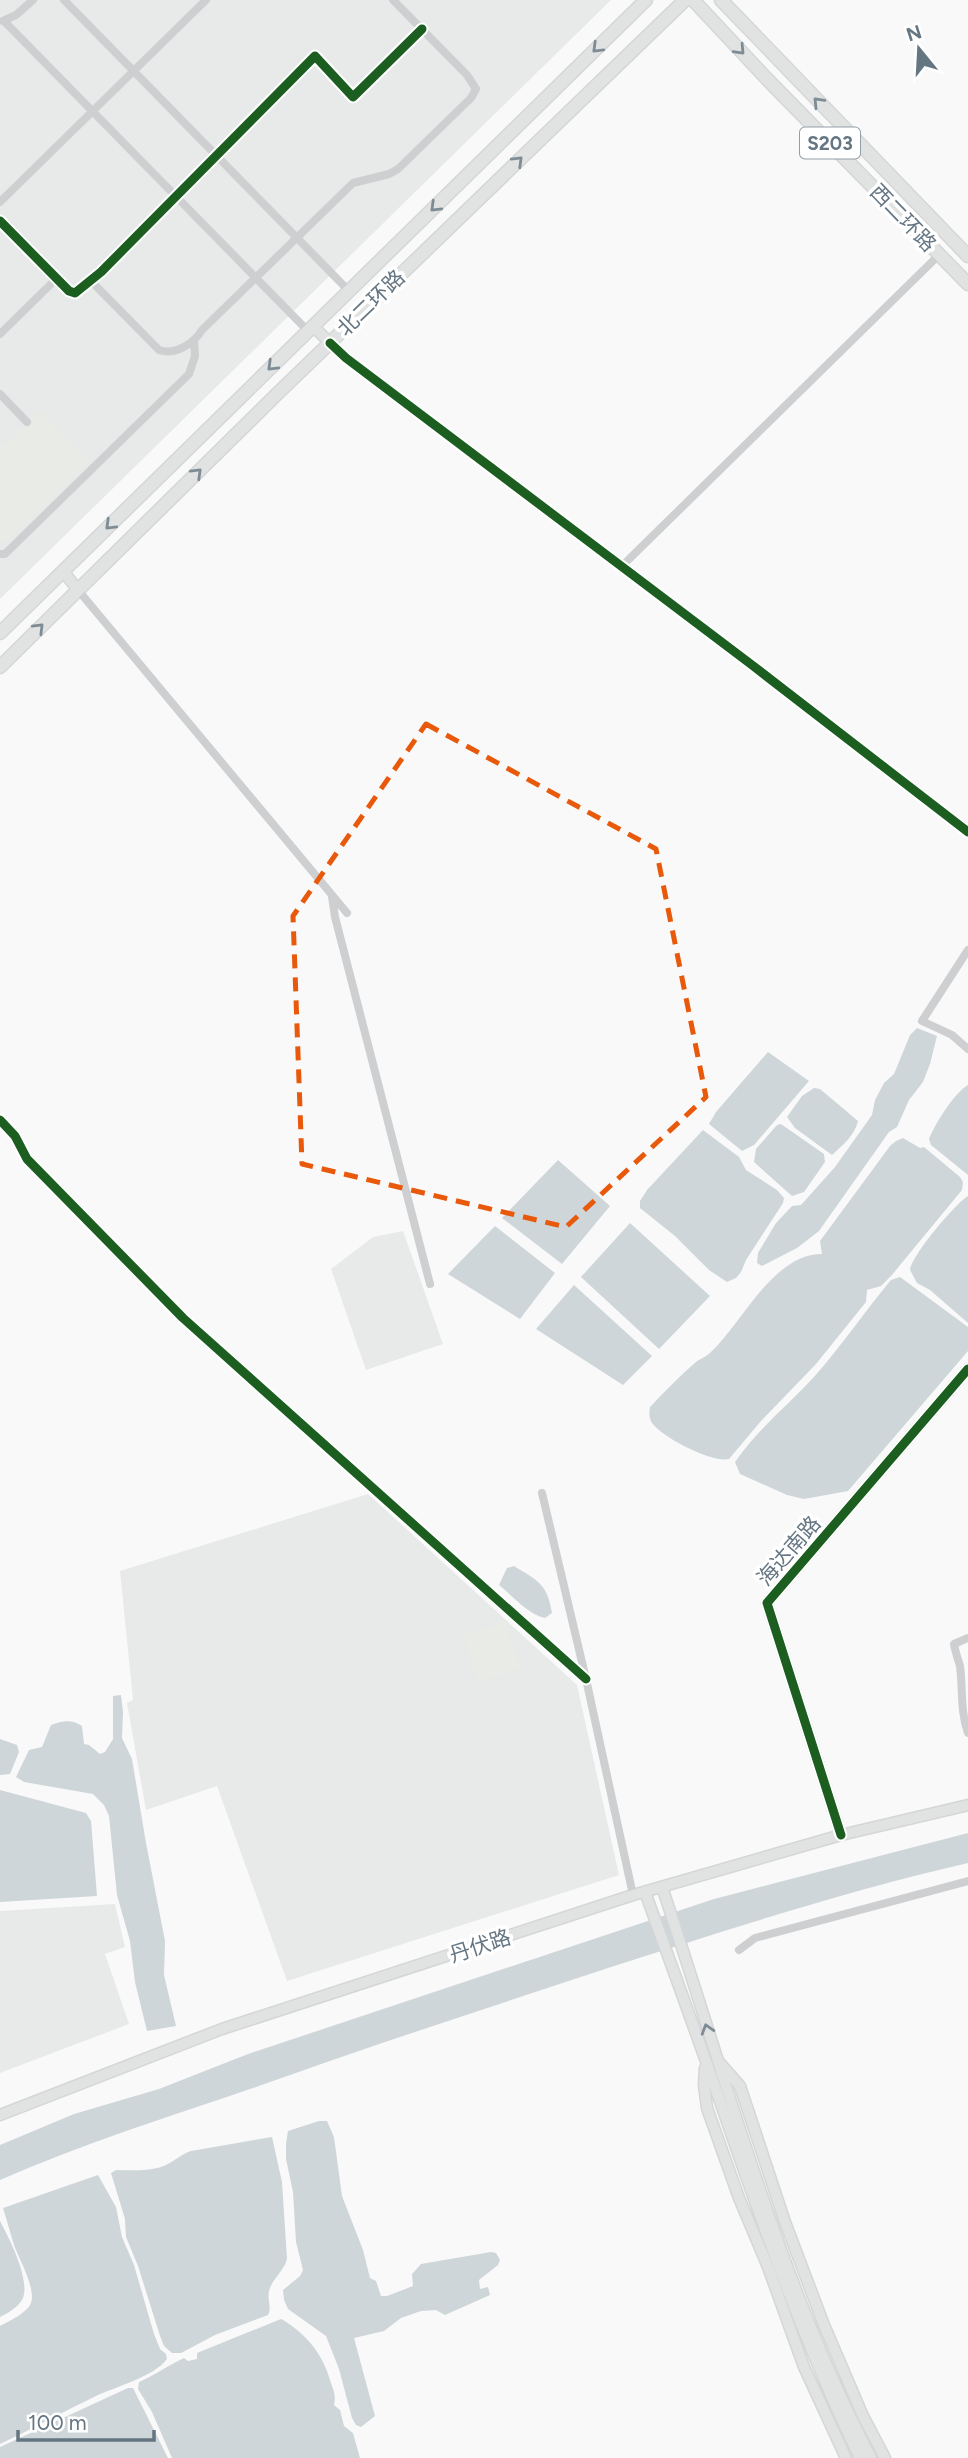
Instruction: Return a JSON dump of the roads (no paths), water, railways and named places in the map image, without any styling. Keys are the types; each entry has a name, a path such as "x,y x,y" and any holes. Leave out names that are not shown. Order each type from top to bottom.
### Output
{"main road":[{"name":"北二环路","path":"0,633 646,0"},
{"name":"北二环路","path":"0,667 685,0"},
{"name":"西二环路","path":"693,0 968,284"},
{"name":"西二环路","path":"721,0 968,256"},
{"path":"939,255 952,240"},
{"path":"310,328 330,343"},
{"path":"63,571 78,590"},
{"name":"海达南路","path":"841,1835 767,1603 968,1368"},
{"name":"丹伏路","path":"0,2115 222,2029 634,1895 841,1835 968,1805"},
{"path":"662,1887 711,2061 822,2380 860,2458"},
{"path":"645,1892 813,2333 832,2380 871,2458"},
{"path":"711,2061 704,2085 707,2108 804,2367 846,2458"},
{"path":"711,2061 740,2086 785,2222 824,2325 863,2416 885,2458"}],"street":[{"path":"33,0 16,15 2,21 310,328"},
{"path":"64,0 349,291"},
{"path":"0,202 206,0"},
{"path":"91,281 159,350 166,353 177,350 194,340 353,183 389,174 398,169 471,98 475,89 473,82 393,0"},
{"path":"0,221 56,279 75,293 91,281 315,56 353,97 422,29"},
{"path":"621,567 939,255"},
{"path":"0,334 56,279"},
{"path":"0,554 5,554 189,373 195,356 194,340"},
{"path":"330,343 346,358 968,832"},
{"path":"0,394 27,422"},
{"path":"78,590 347,913"},
{"path":"331,895 430,1284"},
{"path":"968,950 922,1021 952,1035 968,1049"},
{"path":"0,1120 15,1136 27,1159 183,1318 586,1679"},
{"path":"542,1493 634,1895"},
{"path":"968,1638 954,1644 960,1667 964,1723 968,1733"},
{"path":"739,1950 755,1938 968,1881"}]}
